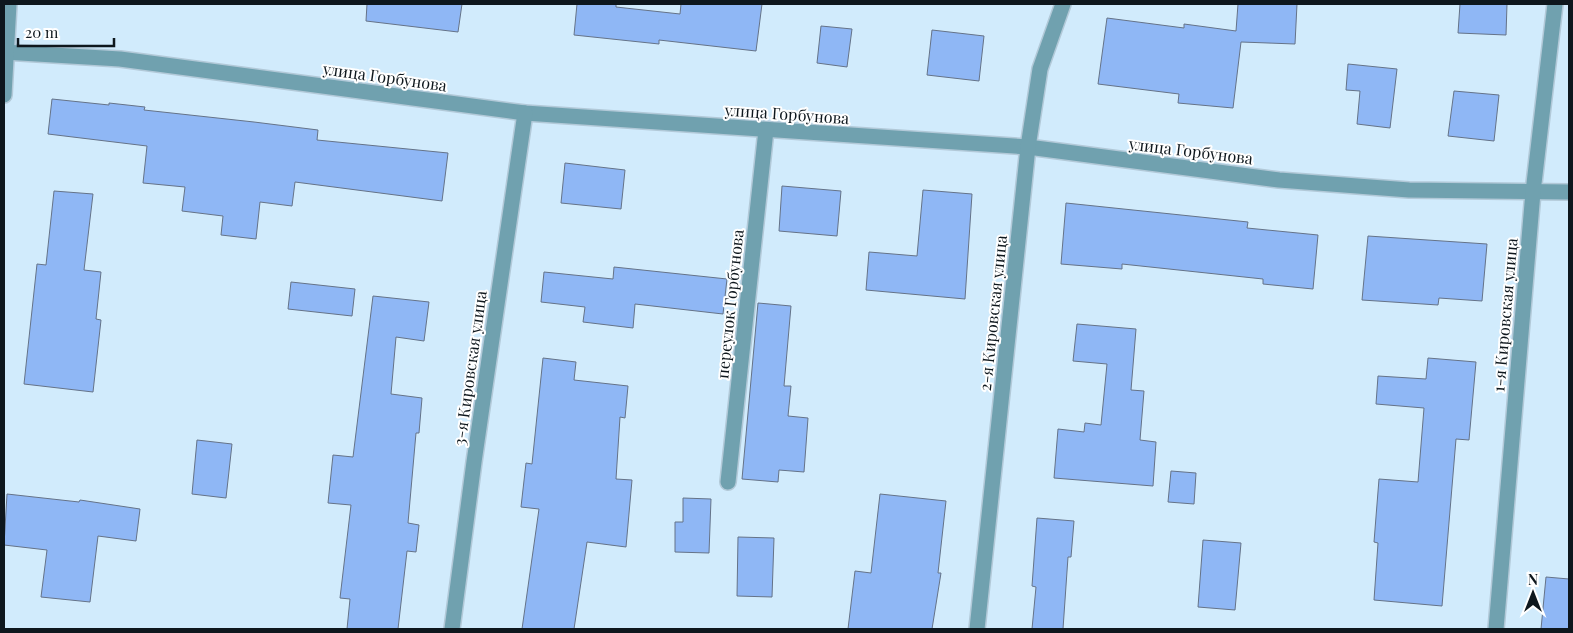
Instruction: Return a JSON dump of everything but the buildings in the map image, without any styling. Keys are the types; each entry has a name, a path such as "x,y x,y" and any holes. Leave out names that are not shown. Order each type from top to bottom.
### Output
{"street":[{"path":"4,94 9,4"},
{"name":"2-я Кировская улица","path":"977,629 1028,147 1040,69 1062,4"},
{"name":"1-я Кировская улица","path":"1496,629 1533,192 1555,4"},
{"name":"улица Горбунова","path":"6,52 120,59 525,113 1028,147 1279,180 1409,190 1569,192"},
{"name":"3-я Кировская улица","path":"452,629 474,462 525,113"},
{"name":"переулок Горбунова","path":"728,482 766,130"}]}
